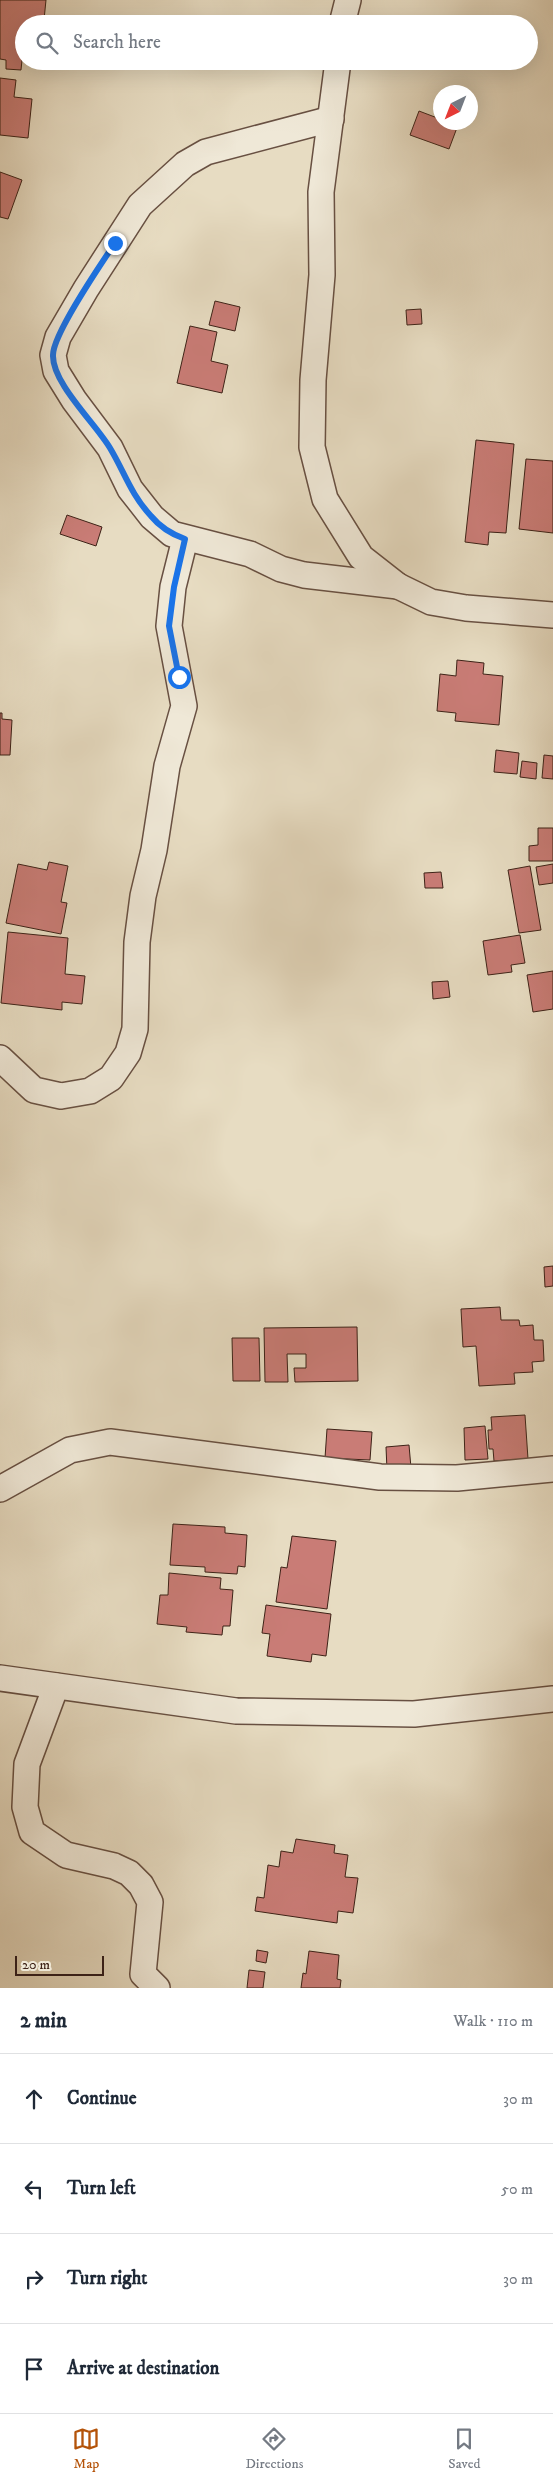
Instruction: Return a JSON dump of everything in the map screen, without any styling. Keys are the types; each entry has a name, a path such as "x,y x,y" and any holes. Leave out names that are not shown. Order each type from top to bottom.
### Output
{"street":[{"path":"344,15 348,0"},
{"path":"337,70 321,192 322,275 313,380 312,447 325,499 361,557 398,586 431,602 553,615"},
{"path":"332,119 206,152 185,164 140,205 91,281 58,337 53,355 56,371 74,400 110,448 130,489 152,517 172,534 185,539 250,554 281,568 304,575 398,586"},
{"path":"0,1058 34,1090 61,1096 90,1091 111,1078 128,1053 135,1029 137,942 143,896 154,850 167,766 184,706 169,626 174,587 185,539"},
{"path":"0,1489 70,1450 110,1442 380,1477 457,1478 553,1469"},
{"path":"0,1678 246,1711 414,1714 553,1699"},
{"path":"56,1686 26,1764 25,1807 32,1832 66,1855 114,1866 129,1874 141,1885 150,1902 143,1974 157,1988"}],"building":[{"path":"0,0 46,0 44,15 15,15 15,70 6,69 6,60 0,59"},
{"path":"0,78 16,80 14,97 32,99 28,138 0,135"},
{"path":"419,111 433,116 433,130 456,130 449,149 410,135"},
{"path":"0,172 22,180 8,219 0,217"},
{"path":"215,301 240,307 235,331 209,325"},
{"path":"421,309 422,324 407,325 406,310"},
{"path":"190,326 217,332 211,361 228,365 222,393 177,383"},
{"path":"476,440 514,444 506,533 489,532 488,545 465,542"},
{"path":"526,459 553,461 553,533 519,529"},
{"path":"67,515 102,527 96,546 60,534"},
{"path":"457,660 484,663 483,674 503,676 499,725 455,721 456,713 437,711 440,674 456,676"},
{"path":"0,713 2,713 2,719 12,720 10,755 0,755"},
{"path":"496,750 519,753 517,774 494,772"},
{"path":"544,755 553,756 553,779 542,778"},
{"path":"522,761 537,763 536,779 520,777"},
{"path":"538,828 553,828 553,861 529,861 529,846 538,845"},
{"path":"49,862 68,866 61,902 67,903 61,934 6,923 18,864 47,870"},
{"path":"553,864 553,883 539,885 536,867"},
{"path":"530,866 541,930 519,933 508,870"},
{"path":"441,872 443,888 425,888 424,873"},
{"path":"8,932 68,938 65,974 85,976 82,1004 62,1002 62,1010 1,1003"},
{"path":"520,935 525,963 511,965 512,972 488,975 483,941"},
{"path":"553,971 553,1009 533,1012 527,975"},
{"path":"448,981 450,997 433,999 432,982"},
{"path":"553,1266 553,1286 545,1287 544,1267"},
{"path":"500,1307 501,1320 519,1320 520,1326 533,1325 534,1340 543,1340 544,1361 532,1362 533,1372 514,1373 515,1384 479,1386 476,1346 463,1347 461,1309"},
{"path":"357,1327 358,1381 295,1382 294,1368 306,1368 306,1354 287,1354 288,1382 265,1382 264,1328"},
{"path":"232,1338 259,1338 260,1381 233,1381"},
{"path":"525,1415 528,1459 494,1461 493,1449 489,1449 488,1430 492,1430 491,1417"},
{"path":"485,1426 488,1459 465,1460 464,1428"},
{"path":"327,1429 372,1432 370,1460 325,1458"},
{"path":"409,1445 411,1468 387,1470 386,1447"},
{"path":"173,1524 225,1527 225,1533 247,1535 245,1567 238,1566 237,1574 205,1572 205,1567 170,1565"},
{"path":"292,1536 336,1541 327,1609 276,1602 281,1567 287,1568"},
{"path":"169,1573 221,1578 220,1589 233,1590 230,1626 223,1626 222,1635 186,1632 187,1627 157,1624 160,1595 168,1595"},
{"path":"266,1605 331,1614 326,1656 312,1654 311,1662 267,1656 270,1634 262,1633"},
{"path":"296,1839 335,1845 334,1853 348,1855 345,1877 358,1878 353,1913 338,1911 337,1923 255,1911 257,1897 264,1898 268,1865 279,1867 281,1851 293,1853"},
{"path":"257,1950 268,1952 266,1963 256,1961"},
{"path":"309,1951 339,1955 337,1979 341,1980 340,1988 301,1988 303,1973 306,1974"},
{"path":"249,1970 265,1972 263,1988 247,1988"}],"route":[{"path":"115,243 58,337 53,355 56,371 74,400 110,448 130,489 152,517 172,534 185,539 174,587 169,626 179,677"}]}
